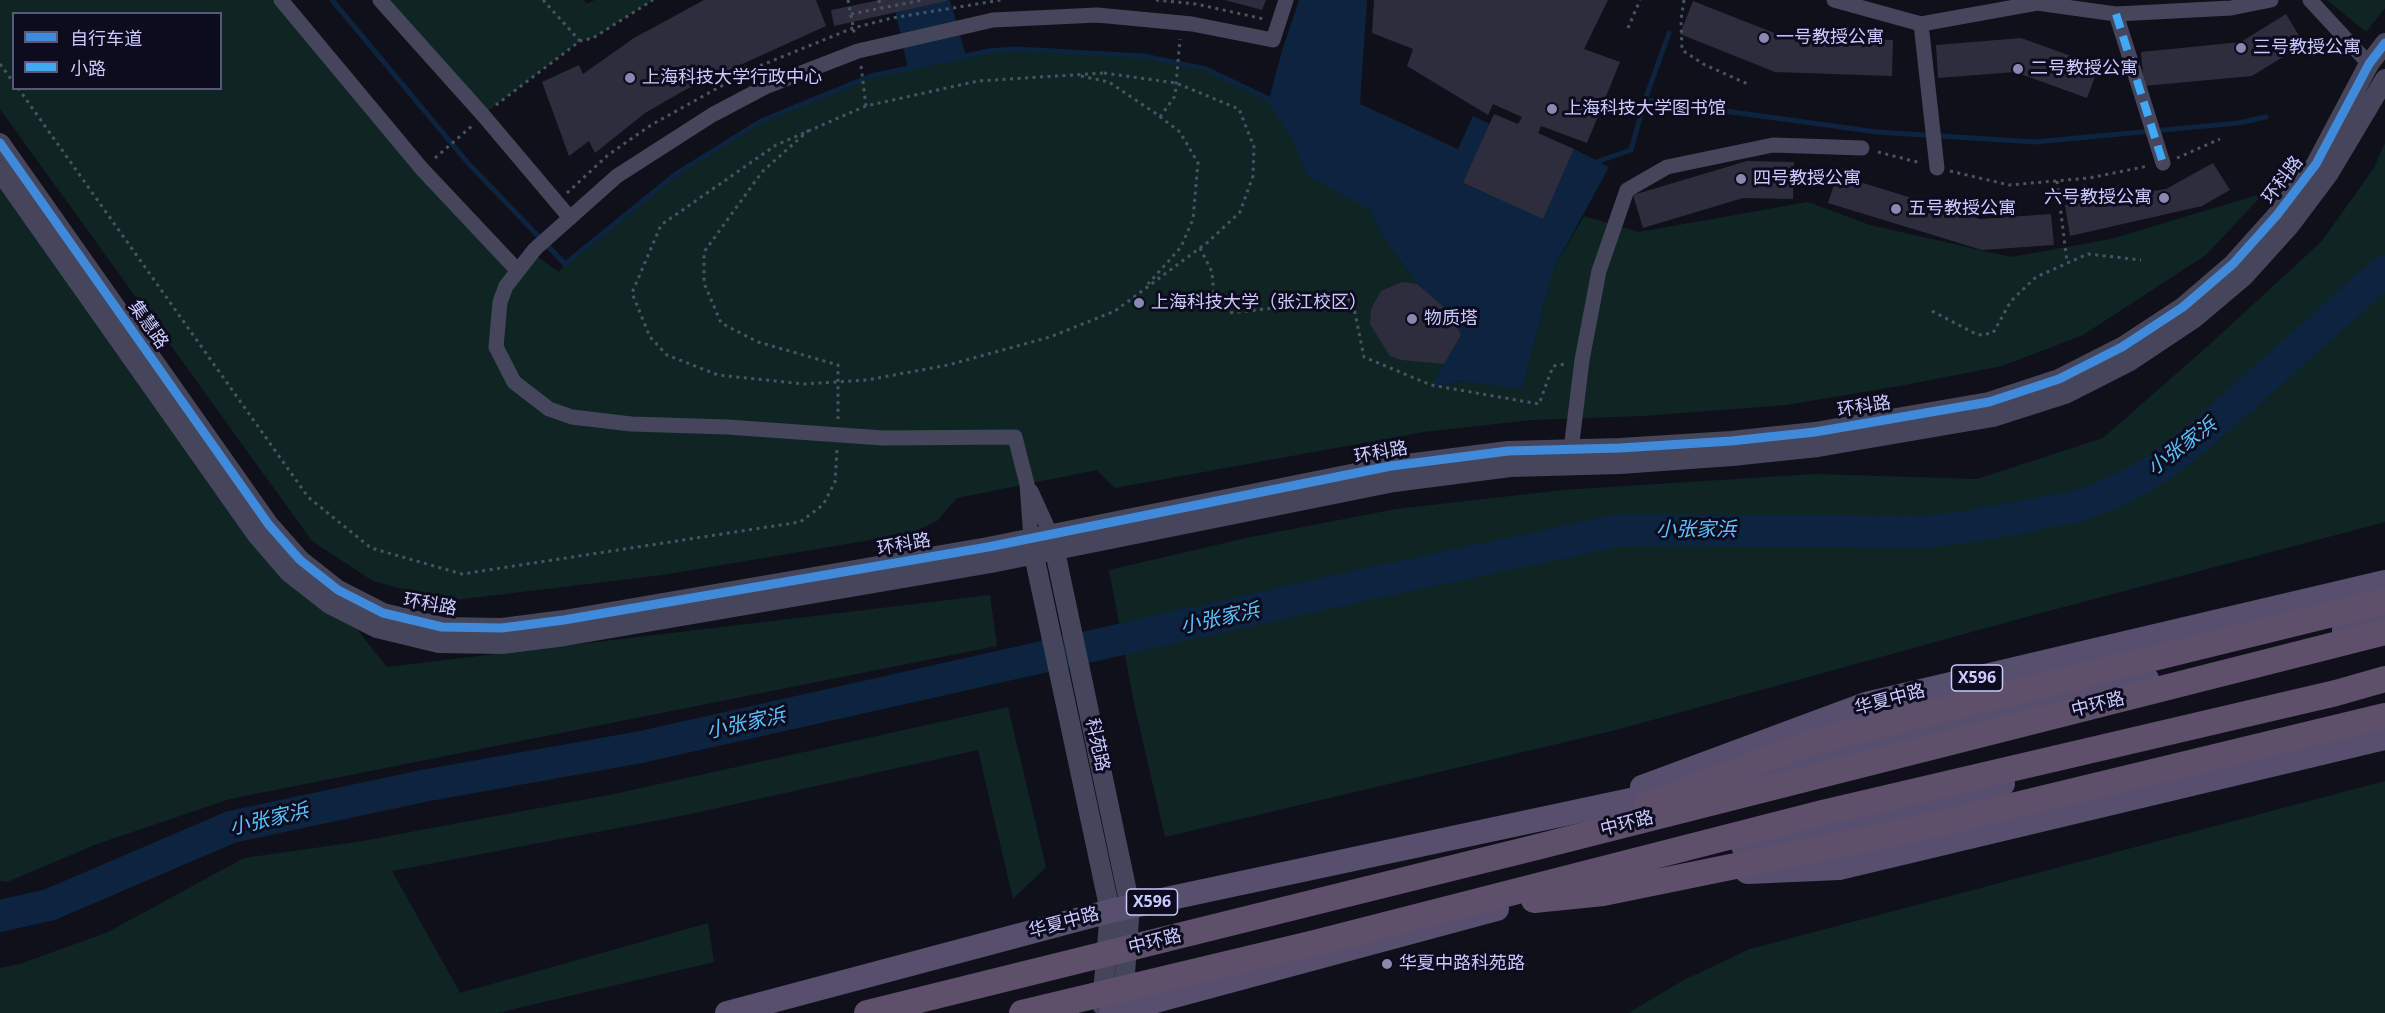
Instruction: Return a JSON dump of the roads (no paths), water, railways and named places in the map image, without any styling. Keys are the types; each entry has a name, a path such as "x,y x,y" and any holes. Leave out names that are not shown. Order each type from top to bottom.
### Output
{"highway":[{"path":"1533,848 1812,742 2385,601"},
{"name":"中环路","path":"867,1013 1533,848 2385,632"},
{"name":"中环路","path":"1022,1013 1456,907 1822,813 2336,693 2385,679"},
{"path":"1456,907 1603,893 1893,834 2385,716"}],"main road":[{"name":"华夏中路","path":"1580,810 1866,704 2385,582"},
{"name":"华夏中路","path":"728,1013 1120,908 1849,754 2385,619"},
{"path":"1114,1012 1613,877 2385,692"},
{"path":"1613,877 1839,868 2385,738"}],"street":[{"path":"282,0 422,169 518,271"},
{"path":"380,0 483,115 570,218"},
{"path":"1032,547 1027,484 1015,437 884,438 631,424 572,417 549,409 514,382 496,347 500,302 506,286 535,249 617,176 712,115 765,87 858,51 993,20 1097,15 1192,24 1273,40 1286,0"},
{"path":"1834,0 1921,24 2037,2 2116,14 2231,8 2271,0"},
{"path":"2310,0 2369,64"},
{"path":"2116,14 2163,164"},
{"path":"1921,24 1937,168"},
{"name":"环科路","path":"1053,543 1391,466 1509,451 1731,441 1815,432 1989,402 2059,379 2131,342 2183,307 2233,264 2277,215 2316,164 2369,64 2385,43"},
{"name":"环科路","path":"263,530 331,584 382,613 442,627 502,628 1032,547 1394,482 1510,467 1620,464 1818,447 1993,417 2065,394 2130,361 2193,319 2244,276 2290,225 2329,172 2385,79"},
{"name":"集慧路","path":"0,143 263,530"},
{"path":"1571,450 1582,360 1599,271 1627,190 1667,167 1773,145 1862,148"},
{"name":"集慧路","path":"0,171 263,530"},
{"name":"科苑路","path":"1027,484 1053,543 1087,701 1120,908 1114,1012"},
{"name":"科苑路","path":"1032,547 1067,706 1120,908"}],"water":[{"path":"893,0 950,0 966,56 908,69"},
{"path":"1299,0 1367,0 1360,104 1458,149 1473,116 1490,124 1464,184 1543,218 1574,149 1609,167 1554,268 1522,389 1459,381 1429,390 1461,335 1451,313 1417,284 1381,234 1368,206 1309,173 1296,141 1269,100"}],"waterway":[{"path":"332,0 468,163 565,264 676,174 761,121 871,76 989,51 1015,49 1144,56 1206,69 1269,99 1296,141 1309,173 1368,206 1375,206"},
{"path":"1645,100 1669,33"},
{"path":"1593,163 1631,150 1645,100 1877,132 2035,142 2238,123 2266,117"},
{"name":"小张家浜","path":"0,916 49,905 231,827 423,786 641,747 1368,584 1621,530 1925,532 1972,526 2074,507 2116,492 2154,471 2195,440 2385,271"}],"place":[{"name":"一号教授公寓","path":"1764,38"},
{"name":"三号教授公寓","path":"2241,48"},
{"name":"二号教授公寓","path":"2018,69"},
{"name":"上海科技大学行政中心","path":"630,78"},
{"name":"上海科技大学图书馆","path":"1552,109"},
{"name":"四号教授公寓","path":"1741,179"},
{"name":"六号教授公寓","path":"2164,198"},
{"name":"五号教授公寓","path":"1896,209"},
{"name":"上海科技大学（张江校区）","path":"1139,303"},
{"name":"物质塔","path":"1412,319"},
{"name":"华夏中路科苑路","path":"1387,964"}]}
